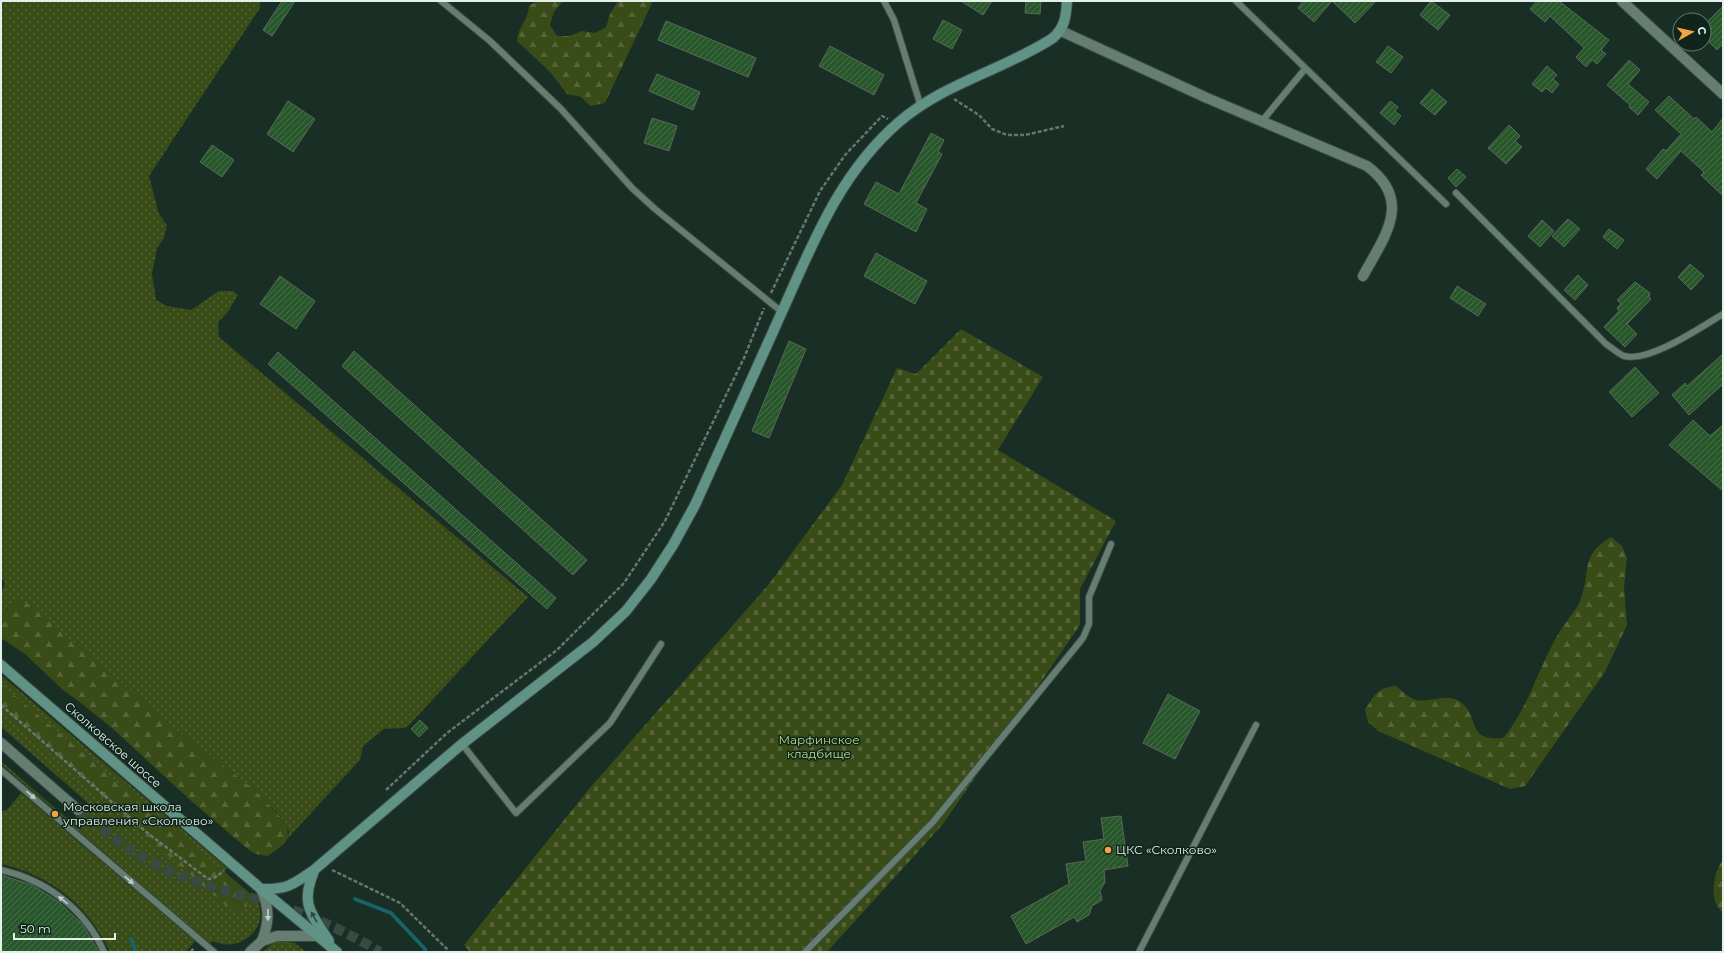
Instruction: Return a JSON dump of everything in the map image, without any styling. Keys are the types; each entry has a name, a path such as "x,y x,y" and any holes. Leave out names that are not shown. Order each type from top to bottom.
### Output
{"street":[{"path":"262,941 268,923 269,911 261,890 287,888 314,870 462,744 593,642 626,611 651,579 696,505 816,236 840,192 856,167 878,141 900,121 921,107 983,72 1043,45 1061,31 1066,15 1067,1"},
{"path":"1622,1 1723,94"},
{"path":"1061,31 1207,98 1262,120 1367,166 1376,173 1384,183 1390,195 1393,211 1390,226 1363,276"},
{"name":"Сколковское шоссе","path":"1,665 261,890 336,951"},
{"path":"1,743 78,810"},
{"path":"314,870 307,887 307,901 312,913 336,951"},
{"path":"250,952 262,941 277,936 318,936"}],"lane":[{"path":"441,1 490,41 561,108 632,188 655,209 782,312"},
{"path":"884,1 894,20 921,107"},
{"path":"1236,1 1446,204"},
{"path":"1262,120 1305,69"},
{"path":"1456,193 1606,344 1623,355 1634,357 1644,356 1681,339 1723,314"},
{"path":"805,952 927,828 1083,638 1089,624 1089,597 1111,544"},
{"path":"462,744 516,813 610,723 661,644"},
{"path":"1139,952 1256,725"},
{"path":"1,770 214,952"},
{"path":"1,870 31,879 63,899 90,927 104,952"}],"path":[{"path":"952,98 979,115 992,129 1007,135 1025,135 1064,126"},
{"path":"386,790 447,734 557,650 624,583 665,521 744,358 768,300 820,191 845,155 882,116 888,119"},
{"path":"1,706 145,831 208,879 214,878 224,871"},
{"path":"328,868 400,902 450,951"}],"green space":[{"path":"1,1 260,1 260,8 149,176 159,214 167,225 164,238 157,248 152,274 156,300 167,306 191,310 219,291 233,291 238,295 228,312 218,322 219,337 528,597 409,725 404,728 384,729 363,746 360,760 288,838 289,831 281,817 254,789 179,732 65,635 7,608 5,615 1,620 1,593 5,583 1,577"},
{"path":"537,1 563,1 554,12 550,25 557,36 569,36 582,31 595,33 606,27 610,14 618,1 653,1 605,103 590,106 581,97 567,94 550,72 517,41 519,31 527,16 529,6"},
{"name":"Марфинское кладбище","path":"961,329 1043,377 998,450 1116,521 1080,589 1080,625 943,824 827,952 470,952 464,945 589,789 769,584 842,485 897,368 916,374"},
{"path":"1611,537 1622,546 1627,558 1624,587 1627,625 1605,672 1525,786 1510,789 1378,731 1368,722 1365,710 1374,696 1380,690 1396,686 1408,696 1416,700 1421,701 1449,698 1459,701 1466,706 1475,726 1483,736 1503,738 1512,727 1526,702 1558,634 1578,605 1585,585 1587,567 1590,559 1600,544"},
{"path":"20,600 29,604 179,732 254,789 287,824 288,838 284,844 268,856 256,854 249,850 189,799 112,728 63,690 25,654 1,638 1,620 12,601"},
{"path":"1,675 227,868 224,873 254,897 259,906 259,924 248,938 231,944 222,944 213,941 210,944 1,764 1,761 71,822 88,803 1,727"},
{"path":"1,684 233,879 249,895 246,908 235,910 225,905 1,711"},
{"path":"21,793 195,941 186,952 110,952 91,920 66,895 36,876 1,864 1,811 7,810"},
{"path":"1723,860 1723,913 1718,908 1715,901 1714,887 1717,872"},
{"path":"283,941 295,943 306,952 262,952 273,943"}],"building":[{"path":"282,1 295,1 272,36 263,30"},
{"path":"961,1 992,1 983,15"},
{"path":"1026,1 1041,1 1040,14 1025,13"},
{"path":"1303,1 1332,1 1314,22 1298,8"},
{"path":"1332,1 1376,1 1355,23"},
{"path":"1431,1 1450,15 1438,30 1420,15"},
{"path":"1537,1 1559,1 1609,40 1601,50 1606,54 1597,64 1592,60 1586,67 1576,57 1584,48 1550,16 1545,22 1530,9"},
{"path":"1723,6 1723,44 1717,50 1712,45 1712,17"},
{"path":"943,20 962,30 952,49 933,39"},
{"path":"666,21 756,58 748,77 658,40"},
{"path":"830,46 884,75 874,95 819,66"},
{"path":"1388,46 1403,57 1391,73 1376,62"},
{"path":"1629,60 1640,70 1628,84 1649,102 1638,115 1629,107 1630,105 1607,85"},
{"path":"1547,66 1557,75 1553,79 1559,84 1552,93 1546,88 1542,92 1532,84"},
{"path":"657,74 700,92 693,110 649,91"},
{"path":"1432,89 1447,102 1435,115 1420,103"},
{"path":"1669,96 1694,119 1696,117 1712,132 1723,118 1723,196 1701,175 1704,172 1681,151 1657,179 1646,169 1663,149 1666,151 1681,134 1655,110"},
{"path":"288,101 315,119 293,152 267,134"},
{"path":"1390,101 1398,107 1395,111 1401,116 1394,125 1380,113"},
{"path":"652,118 677,126 669,151 644,143"},
{"path":"1509,125 1520,136 1515,141 1522,147 1506,164 1488,148"},
{"path":"931,133 944,140 938,152 942,154 916,203 927,209 916,232 864,204 876,182 899,194"},
{"path":"212,145 234,160 222,177 200,162"},
{"path":"1457,169 1466,177 1456,187 1448,178"},
{"path":"1568,219 1580,229 1564,247 1552,236"},
{"path":"1542,220 1554,231 1540,247 1528,236"},
{"path":"1609,229 1624,240 1617,249 1603,237"},
{"path":"876,253 927,281 915,304 864,276"},
{"path":"1690,264 1704,276 1691,290 1678,277"},
{"path":"1578,275 1588,285 1575,300 1564,290"},
{"path":"280,276 315,301 296,329 260,304"},
{"path":"1635,282 1650,293 1649,297 1651,299 1627,324 1637,334 1625,347 1604,327 1619,311 1617,308 1621,304 1617,300"},
{"path":"1457,286 1486,304 1478,316 1450,298"},
{"path":"789,341 806,349 769,438 752,431"},
{"path":"354,351 587,560 573,575 342,366"},
{"path":"278,352 556,598 547,609 268,364"},
{"path":"1723,354 1723,384 1689,415 1672,395 1685,383 1687,386"},
{"path":"1635,367 1659,393 1632,417 1609,392"},
{"path":"1693,420 1710,436 1723,425 1723,491 1669,445"},
{"path":"1168,694 1200,711 1175,759 1143,743"},
{"path":"420,720 428,728 419,737 411,729"},
{"path":"1121,816 1128,866 1104,870 1105,882 1100,891 1102,900 1092,906 1089,915 1077,922 1074,917 1026,944 1011,916 1069,884 1066,864 1086,861 1083,842 1104,839 1101,818"},
{"path":"1,875 32,885 59,902 83,925 99,952 1,952"}],"waterway":[{"path":"355,899 391,913 425,949 425,952"},
{"path":"131,939 136,952"}],"tunnel":[{"path":"78,810 129,849 163,868 213,887 298,912 340,930 380,952"}],"place":[{"name":"Московская школа управления «Сколково»","path":"55,814"},
{"name":"ЦКС «Сколково»","path":"1108,850"}]}
